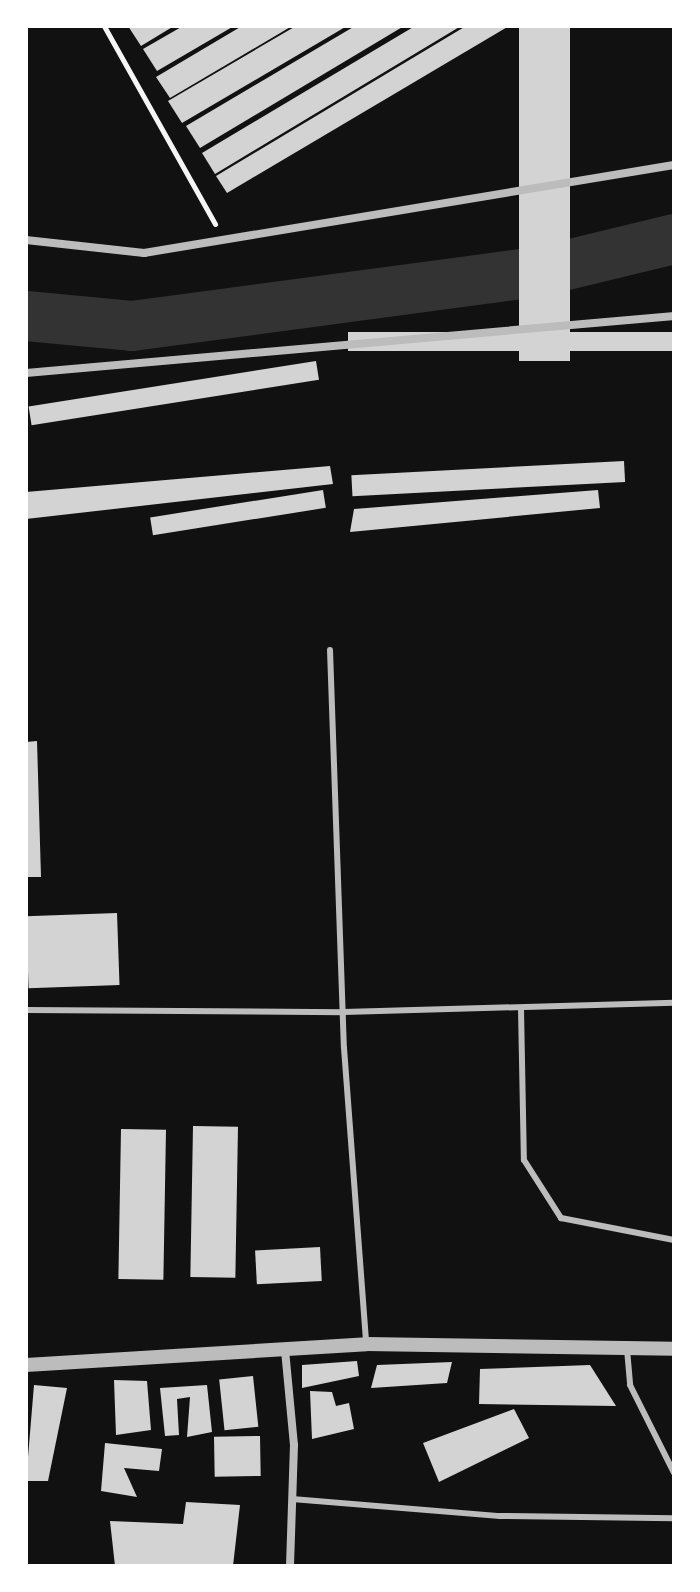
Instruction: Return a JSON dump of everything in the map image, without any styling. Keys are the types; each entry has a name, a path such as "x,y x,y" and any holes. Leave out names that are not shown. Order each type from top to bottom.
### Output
{"street":[{"path":"26,240 144,253 674,165"},
{"path":"26,373 674,316"},
{"path":"26,1365 366,1344 674,1349"},
{"path":"285,1350 292,1499 290,1566"}],"lane":[{"path":"330,650 344,1012 366,1344"},
{"path":"26,1010 344,1012 674,1003"},
{"path":"521,1009 524,1160 561,1218 674,1240"},
{"path":"627,1349 630,1385 674,1473"},
{"path":"292,1499 500,1516 674,1518"}],"path":[{"path":"104,26 224,239"}],"building":[{"path":"128,26 174,26 141,46"},
{"path":"183,26 234,26 157,71 143,49"},
{"path":"242,26 292,26 170,98 156,77"},
{"path":"296,26 347,26 182,123 168,101"},
{"path":"355,26 404,26 200,148 186,126"},
{"path":"415,26 461,26 215,174 202,153"},
{"path":"466,26 509,26 227,193 216,176"},
{"path":"519,26 570,26 570,361 519,361"},
{"path":"348,332 674,332 674,351 348,351"},
{"path":"316,361 319,380 32,425 29,407"},
{"path":"624,461 625,482 352,496 351,475"},
{"path":"330,466 333,484 26,519 26,492"},
{"path":"323,490 326,508 153,535 150,517"},
{"path":"598,490 600,508 350,532 354,509"},
{"path":"37,741 41,877 26,877 26,742"},
{"path":"117,913 120,985 29,988 26,916"},
{"path":"193,1126 238,1127 235,1278 190,1277"},
{"path":"121,1129 166,1130 163,1280 118,1279"},
{"path":"320,1247 322,1281 257,1284 255,1250"},
{"path":"357,1361 359,1376 302,1388 302,1365"},
{"path":"452,1362 447,1383 371,1388 377,1365"},
{"path":"590,1365 616,1406 479,1404 480,1369"},
{"path":"253,1376 258,1427 225,1430 219,1380"},
{"path":"114,1380 147,1381 151,1430 116,1435"},
{"path":"34,1385 67,1388 48,1481 26,1481"},
{"path":"207,1385 212,1432 187,1437 190,1397 177,1399 179,1435 165,1436 160,1388"},
{"path":"310,1391 332,1392 336,1406 349,1403 354,1429 312,1439"},
{"path":"514,1409 529,1438 439,1482 423,1443"},
{"path":"260,1436 261,1476 215,1477 214,1437"},
{"path":"105,1443 162,1449 159,1471 124,1468 137,1497 101,1491"},
{"path":"186,1502 240,1505 233,1566 115,1566 110,1521 183,1524"}],"waterway":[{"path":"26,316 132,326 542,271 674,239"}]}
